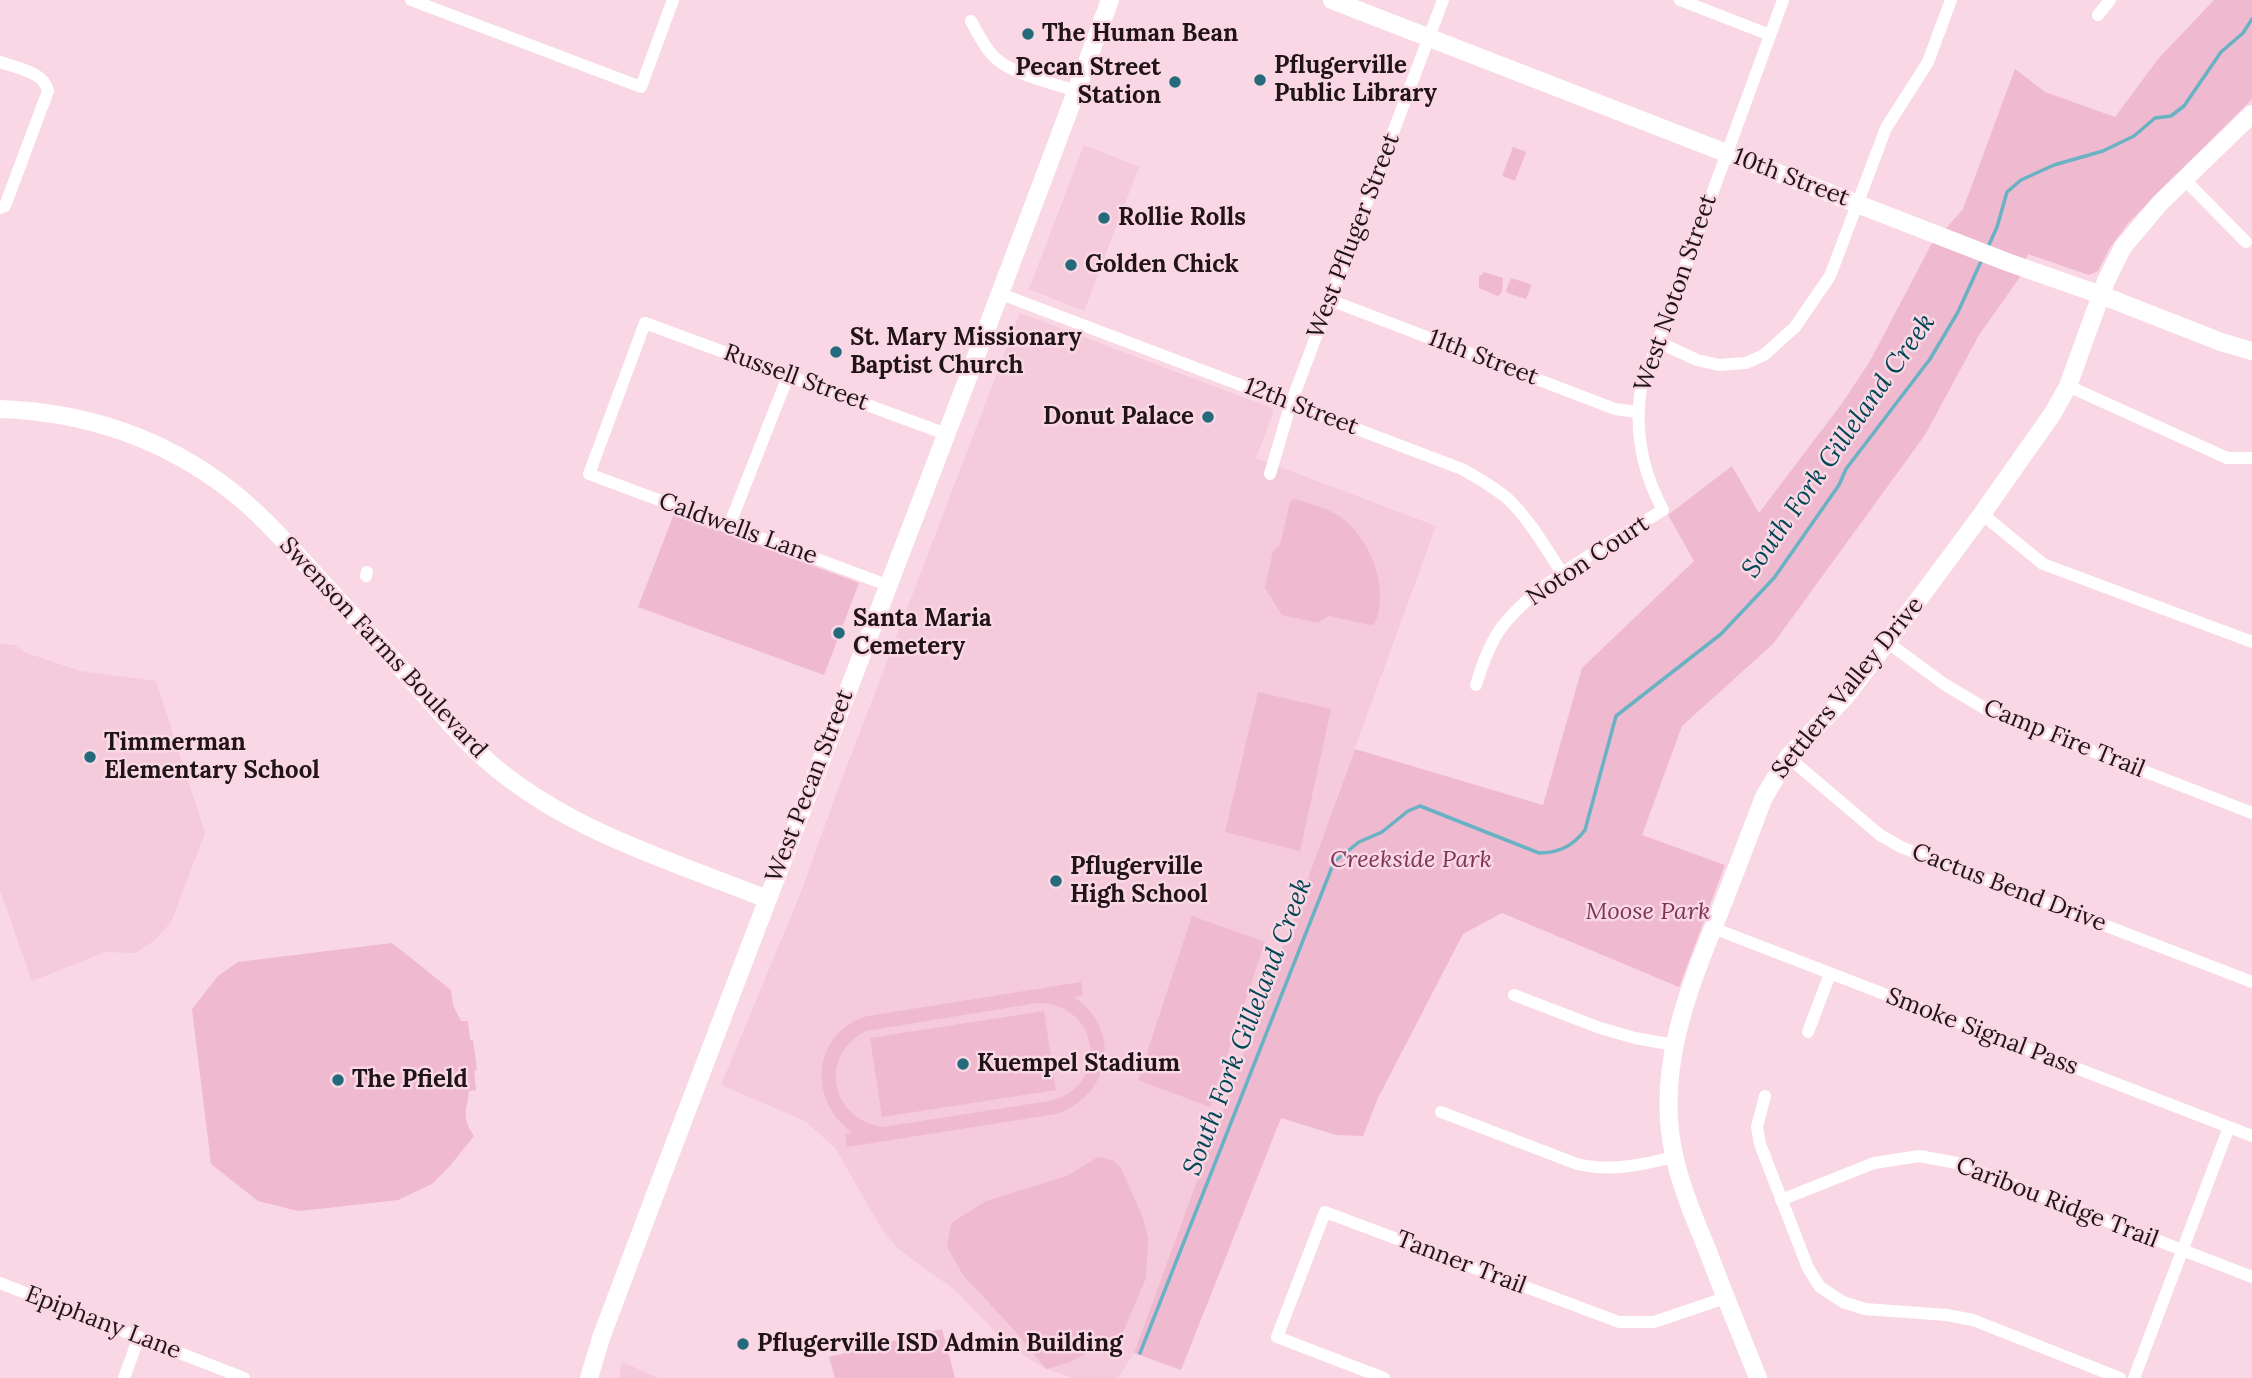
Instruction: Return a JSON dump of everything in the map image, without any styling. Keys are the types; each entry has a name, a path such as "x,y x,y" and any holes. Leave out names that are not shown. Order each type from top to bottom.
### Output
{"street":[{"path":"411,0 641,87 673,0"},
{"name":"West Pecan Street","path":"589,1378 610,1313 887,585 1001,294 1110,0"},
{"name":"10th Street","path":"1332,0 2003,261 2252,351"},
{"name":"West Pfluger Street","path":"1269,474 1291,403 1443,0"},
{"path":"1680,0 1770,35"},
{"name":"West Noton Street","path":"1663,510 1651,488 1643,463 1637,412 1640,388 1783,0"},
{"path":"1656,341 1697,360 1719,365 1746,363 1764,355 1796,327 1830,276 1886,128 1928,62 1951,0"},
{"path":"2098,15 2110,0"},
{"path":"971,20 986,47 999,61 1012,69 1076,91"},
{"path":"0,62 41,77 48,91 5,206 0,208"},
{"name":"Settlers Valley Drive","path":"1758,1378 1690,1208 1674,1157 1669,1090 1681,1013 1764,797 1788,757 1846,696 2035,440 2068,386 2101,295 2123,247 2184,179 2252,114"},
{"path":"2184,179 2246,242"},
{"name":"12th Street","path":"1001,294 1462,469 1507,499 1525,518 1563,574"},
{"name":"11th Street","path":"1330,300 1615,408 1637,412"},
{"name":"Russell Street","path":"589,474 645,323 946,434"},
{"path":"729,526 788,376"},
{"path":"2068,386 2227,458 2251,458"},
{"name":"Swenson Farms Boulevard","path":"0,409 48,412 105,425 144,439 204,472 248,505 461,735 494,767 532,796 597,832 767,899"},
{"name":"Caldwells Lane","path":"589,474 887,585"},
{"name":"Noton Court","path":"1476,685 1486,654 1500,629 1524,603 1563,574 1663,510"},
{"path":"1982,514 2043,564 2252,642"},
{"name":"Camp Fire Trail","path":"1887,642 1944,684 1990,712 2252,813"},
{"name":"Cactus Bend Drive","path":"1788,757 1880,835 1901,847 2252,982"},
{"name":"Smoke Signal Pass","path":"1713,928 2252,1136"},
{"path":"1808,1032 1830,974"},
{"path":"1514,995 1600,1028 1674,1045"},
{"path":"1765,1096 1756,1127 1760,1144 1808,1268 1820,1287 1843,1302 1865,1310 1947,1315 1973,1320 2120,1378"},
{"path":"1441,1111 1577,1164 1623,1168 1674,1157"},
{"path":"2134,1378 2229,1127"},
{"name":"Caribou Ridge Trail","path":"1781,1200 1874,1163 1919,1156 1957,1163 2252,1277"},
{"name":"Tanner Trail","path":"1384,1378 1276,1336 1325,1212 1619,1322 1654,1322 1726,1297"},
{"name":"Epiphany Lane","path":"0,1283 244,1378"},
{"path":"124,1378 139,1337"}],"shaded area":[{"path":"1084,145 1139,167 1084,311 1029,289"},
{"name":"Pflugerville High School","path":"1020,313 1272,408 1273,414 1256,458 1436,526 1134,1353 1118,1378 1073,1378 1046,1369 1010,1347 955,1290 897,1248 883,1231 835,1148 805,1121 721,1085 801,892"},
{"name":"Timmerman Elementary School","path":"0,644 15,645 24,652 80,671 156,681 205,833 171,922 155,940 136,953 105,952 32,981 0,890"},
{"path":"622,1362 659,1378 619,1378"}],"green space":[{"name":"Creekside Park","path":"2214,0 2252,0 2252,99 2129,222 2109,249 2098,271 2089,275 2028,254 2020,277 1979,335 1925,435 1773,644 1682,726 1642,835 1725,865 1679,987 1502,913 1463,934 1378,1098 1363,1136 1336,1135 1281,1118 1181,1370 1134,1353 1355,749 1543,805 1582,668 1694,561 1668,515 1732,466 1759,513 1843,402 1870,361 1931,245 1963,209 2015,69 2045,92 2115,117 2158,59"},
{"path":"1513,147 1526,152 1515,181 1502,176"},
{"path":"1484,272 1503,278 1502,292 1498,296 1479,288 1479,277"},
{"path":"1511,278 1530,284 1526,299 1507,293"},
{"path":"1293,499 1339,516 1360,537 1374,564 1378,579 1379,609 1375,623 1371,625 1329,616 1318,623 1282,615 1265,588 1273,551 1280,545"},
{"path":"674,514 859,583 824,675 638,607"},
{"path":"1258,692 1331,709 1300,851 1225,832"},
{"path":"1192,916 1265,942 1210,1107 1138,1080"},
{"name":"The Pfield","path":"392,943 451,990 453,1005 461,1021 468,1021 477,1070 474,1071 476,1090 469,1091 466,1114 467,1124 474,1136 432,1184 398,1200 298,1211 258,1201 211,1164 192,1009 218,976 238,962"},
{"path":"1081,982 1083,995 1074,997 1090,1011 1100,1027 1104,1061 1099,1078 1089,1093 1075,1105 1056,1114 847,1147 845,1134 852,1132 837,1119 828,1103 822,1068 826,1051 836,1036 849,1024 868,1016","holes":["1037,1003 1058,1006 1075,1016 1085,1030 1090,1047 1089,1064 1082,1080 1069,1093 1049,1101 883,1127 865,1122 851,1112 842,1100 836,1070 841,1055 851,1042 866,1031"]},
{"name":"Kuempel Stadium","path":"1044,1011 1056,1090 882,1117 870,1038"},
{"path":"1098,1157 1114,1161 1121,1168 1143,1218 1148,1239 1146,1278 1123,1332 1105,1345 1067,1363 1046,1369 963,1275 947,1247 951,1223 986,1201 1067,1176"},
{"path":"942,1329 955,1378 835,1378 829,1357"}],"waterway":[{"name":"South Fork Gilleland Creek","path":"1988,247 2007,192 2021,180 2054,165 2103,151 2134,136 2155,118 2171,116 2184,106 2221,52 2243,33 2252,19"},
{"name":"South Fork Gilleland Creek","path":"1140,1353 1334,862 1359,842 1382,832 1408,811 1420,806 1539,853 1565,848 1576,840 1585,830 1616,716 1721,634 1774,578 1839,485 1846,469 1930,359 1958,312 1983,257"}],"place":[{"name":"The Human Bean","path":"1028,34"},
{"name":"Pflugerville Public Library","path":"1260,80"},
{"name":"Pecan Street Station","path":"1175,82"},
{"name":"Rollie Rolls","path":"1104,218"},
{"name":"Golden Chick","path":"1071,265"},
{"name":"St. Mary Missionary Baptist Church","path":"836,352"},
{"name":"Donut Palace","path":"1208,417"},
{"name":"Santa Maria Cemetery","path":"839,633"},
{"name":"Timmerman Elementary School","path":"90,757"},
{"name":"Pflugerville High School","path":"1056,881"},
{"name":"Kuempel Stadium","path":"963,1064"},
{"name":"The Pfield","path":"338,1080"},
{"name":"Pflugerville ISD Admin Building","path":"743,1344"}],"park label":[{"name":"Moose Park","path":"1648,912"}]}
